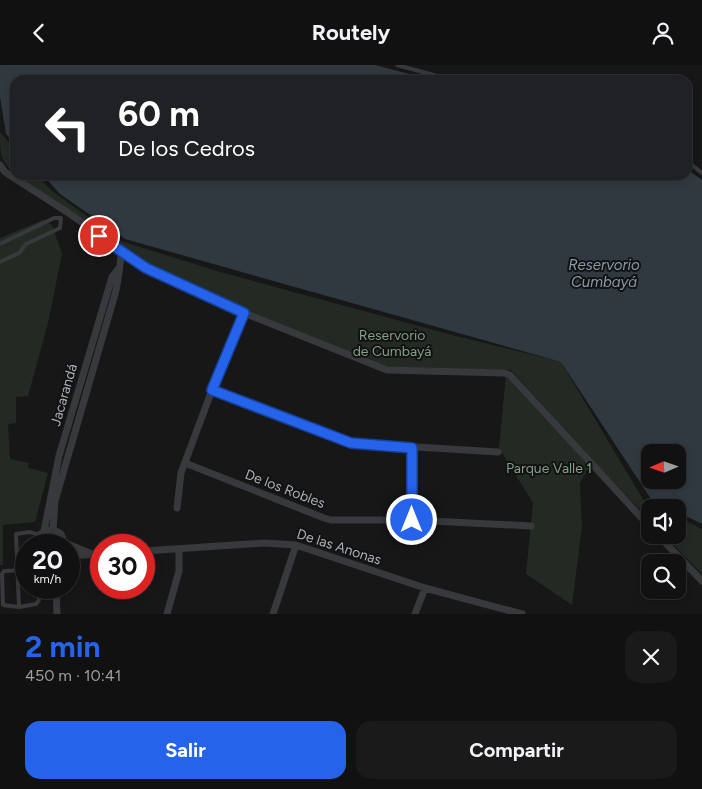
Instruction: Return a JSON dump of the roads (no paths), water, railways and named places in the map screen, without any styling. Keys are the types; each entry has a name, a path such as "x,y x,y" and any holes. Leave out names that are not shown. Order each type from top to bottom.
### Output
{"street":[{"path":"0,165 10,176"},
{"path":"16,180 64,215 146,268 244,313 387,370 504,373 510,375 641,517"},
{"name":"Jacarandá","path":"53,530 55,501 116,294 119,279 118,269 122,252"},
{"name":"Jacarandá","path":"42,533 59,456 112,277 118,269"},
{"path":"178,508 179,482 185,463 212,390 244,313"},
{"path":"85,370 92,373"},
{"path":"212,390 351,443 412,448 498,451"},
{"path":"412,448 412,520"},
{"name":"De los Robles","path":"185,463 332,520 412,520 530,526"},
{"path":"42,533 53,530 61,534"},
{"name":"De las Anonas","path":"155,550 264,543 296,545 424,589 522,614"},
{"path":"667,544 702,581"},
{"path":"273,614 296,545"},
{"path":"167,614 178,571 178,549"},
{"path":"415,614 424,589"},
{"path":"56,599 57,614"}],"lane":[{"path":"397,65 434,75"},
{"path":"692,165 702,173"},
{"path":"0,244 64,215"},
{"path":"0,262 19,253 26,245 60,228 64,215"},
{"path":"16,534 42,533"},
{"path":"15,571 4,571 2,574 2,603 5,606 19,607 36,604 39,599"},
{"path":"19,599 19,607"}],"water":[{"path":"0,65 375,65 413,75 10,75 10,138 6,134 0,97"},
{"name":"Reservorio Cumbayá","path":"692,173 702,180 702,524 686,516 686,499 651,499 644,489 686,489 686,444 641,444 641,484 561,362 125,239 60,194 47,180 692,180"}],"park label":[{"name":"Reservorio de Cumbayá","path":"392,343"},
{"name":"Parque Valle 1","path":"549,468"}]}
